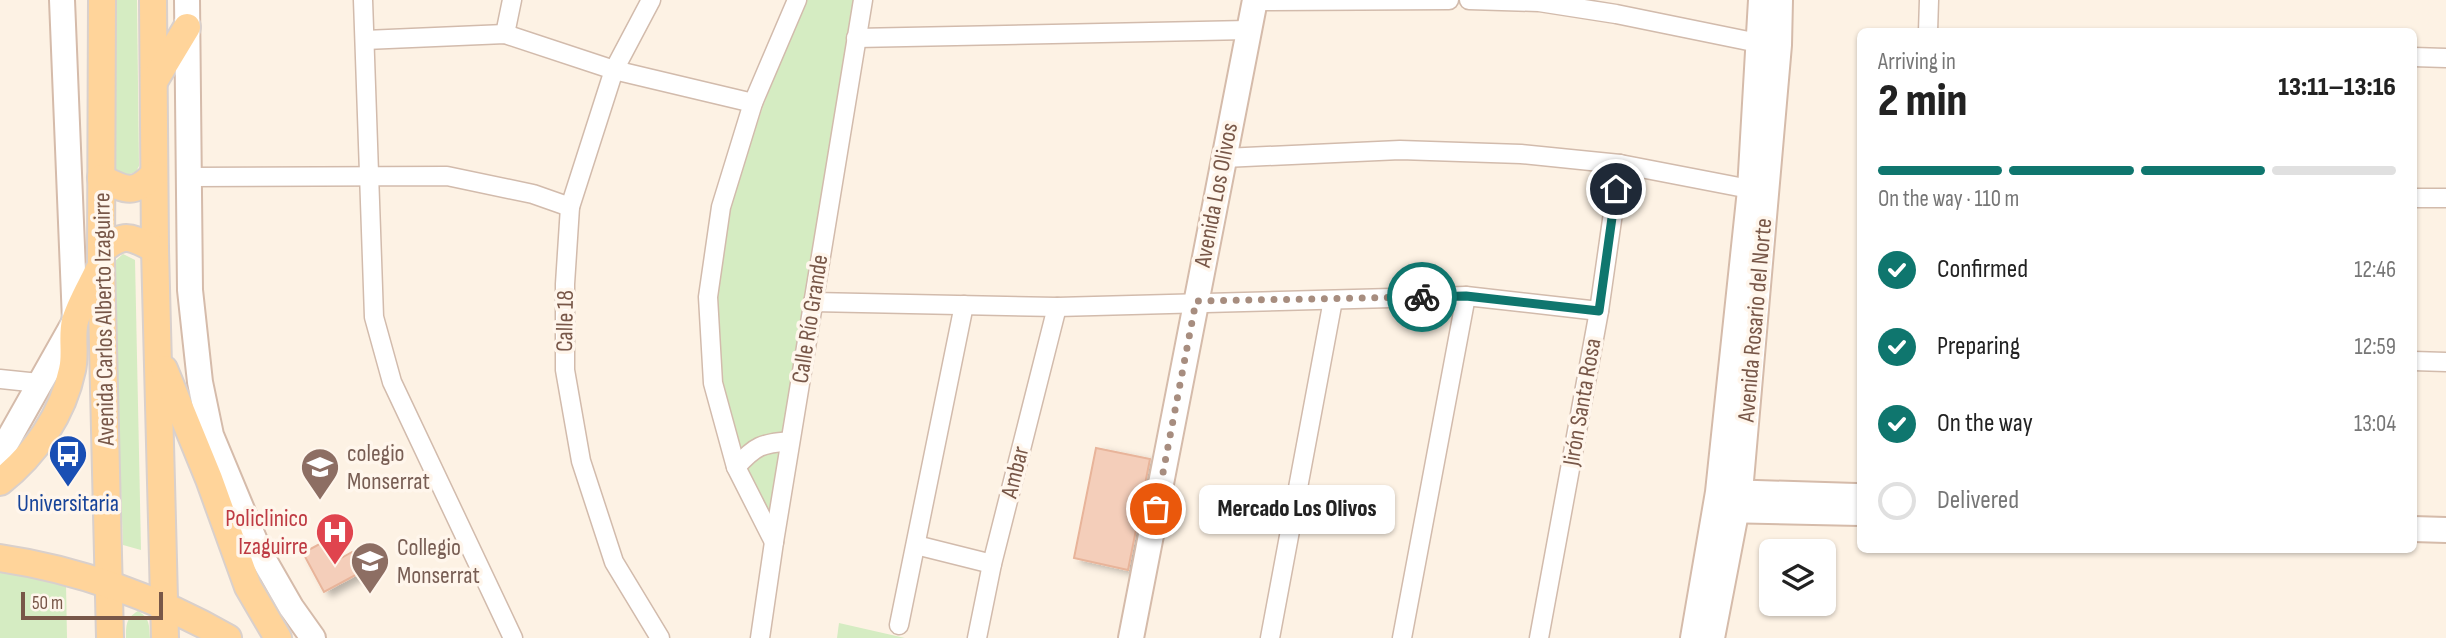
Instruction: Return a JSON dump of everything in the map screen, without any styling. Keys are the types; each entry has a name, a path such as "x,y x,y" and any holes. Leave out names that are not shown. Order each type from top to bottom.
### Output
{"main road":[{"name":"Avenida Carlos Alberto Izaguirre","path":"102,0 101,178 110,638"},
{"path":"153,0 156,348 165,638"},
{"path":"155,80 187,27"},
{"path":"101,178 123,189 133,189 143,186 154,174"},
{"path":"0,482 14,471 44,436 62,404 73,369 75,321 102,256 117,238 127,237 155,248"},
{"path":"75,321 104,376"},
{"path":"156,348 209,479 248,587 278,638"},
{"path":"209,479 237,500"},
{"path":"0,558 88,578 164,605 228,638"}],"street":[{"name":"Avenida Carlos Alberto Izaguirre","path":"0,454 75,321 62,0"},
{"path":"187,0 190,290 201,382 211,435 260,553 291,607 313,638"},
{"path":"363,0 374,317 392,382 513,638"},
{"path":"505,34 512,0"},
{"name":"Calle 18","path":"651,0 614,71 570,206 565,284 565,370 581,461 614,562 660,638"},
{"path":"774,541 736,467 713,383 708,297 721,207 753,103 797,0"},
{"name":"Calle Río Grande","path":"760,638 863,0"},
{"path":"1255,1 1449,0"},
{"path":"1469,0 1616,7 1770,45"},
{"name":"Avenida Rosario del Norte","path":"1761,0 1770,45"},
{"name":"Avenida Rosario del Norte","path":"1712,638 1759,191 1770,45 1780,0"},
{"path":"1928,28 1929,0"},
{"name":"Avenida Los Olivos","path":"1131,638 1255,1"},
{"path":"856,38 1248,30"},
{"path":"365,40 505,34 614,71 753,103"},
{"path":"2417,57 2446,58"},
{"path":"1224,158 1400,150 1521,155 1620,164 1759,191"},
{"name":"Jirón Santa Rosa","path":"1539,638 1599,311 1620,164"},
{"path":"189,177 447,176 533,194 570,206"},
{"path":"2417,198 2446,198"},
{"path":"813,302 1057,307 1196,301 1466,296 1599,311"},
{"path":"1402,638 1466,296"},
{"path":"1270,638 1333,300"},
{"path":"899,625 964,305"},
{"name":"Ambar","path":"977,638 992,564 1057,307"},
{"path":"2417,361 2446,362"},
{"path":"0,379 35,391"},
{"path":"736,467 752,450 766,443 790,441"},
{"path":"1727,501 1857,496"},
{"path":"1727,501 1857,513"},
{"name":"Avenida Rosario del Norte","path":"1693,638 1727,501"},
{"path":"2417,512 2446,513"},
{"path":"2417,529 2446,530"},
{"path":"916,545 992,564"}],"green space":[{"path":"113,0 137,0 139,166 136,172 126,175 115,169"},
{"path":"806,0 857,0 772,519 740,456 720,380 717,289 729,210 763,106"},
{"path":"123,254 135,260 141,550 123,545 113,263"},
{"path":"0,571 66,583 67,638 0,638"},
{"path":"138,611 147,619 150,638 126,638 128,622"},
{"path":"839,623 905,638 837,638"}],"building":[{"path":"1096,448 1150,459 1128,570 1074,558"},
{"name":"Policlinico Izaguirre","path":"325,541 336,561 352,552 363,571 324,592 303,553"}],"way so far":[{"path":"1156,509 1196,301 1422,297"}],"place":[{"name":"Universitaria","path":"68,488"},
{"name":"colegio Monserrat","path":"320,501"},
{"name":"Mercado Los Olivos","path":"1156,509"},
{"name":"Policlinico Izaguirre","path":"335,566"},
{"name":"Collegio Monserrat","path":"370,595"}],"route":[{"path":"1422,297 1466,296 1599,311 1616,189"}]}
